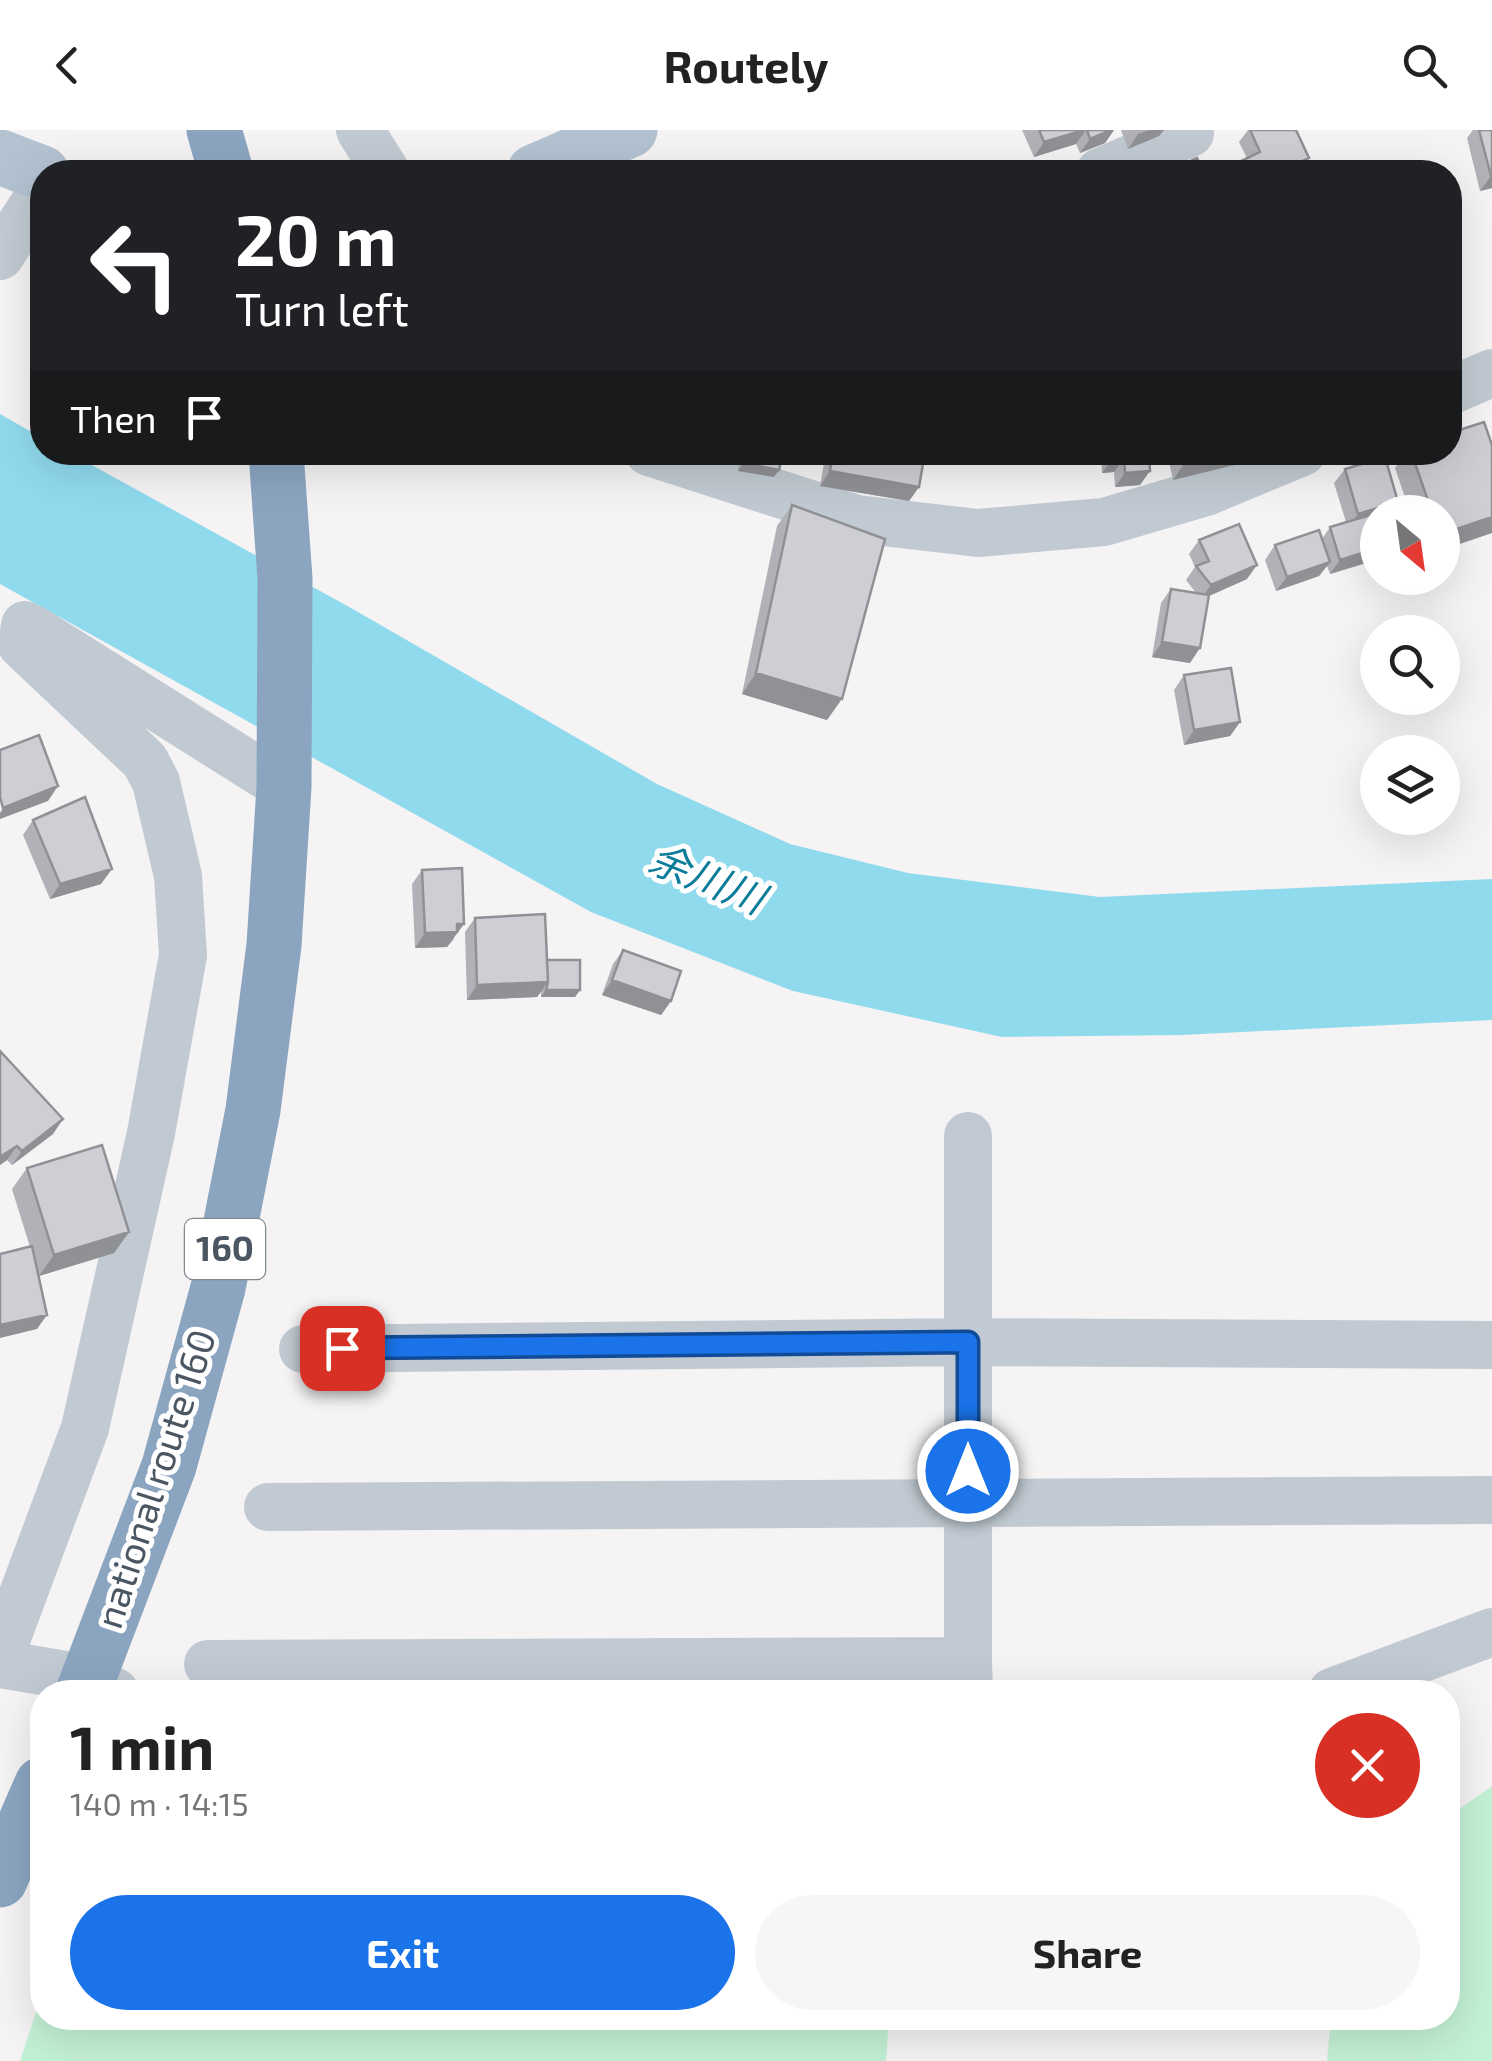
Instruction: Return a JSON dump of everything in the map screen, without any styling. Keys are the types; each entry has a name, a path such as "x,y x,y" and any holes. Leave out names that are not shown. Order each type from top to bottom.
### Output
{"highway":[{"path":"214,130 223,160"},
{"name":"160","path":"277,465 285,579 284,787"},
{"name":"national route 160","path":"99,1680 169,1466 218,1288 253,1110 274,945 284,787"},
{"path":"0,1880 30,1811"}],"main road":[{"path":"561,160 630,130"},
{"path":"0,157 30,168"}],"street":[{"path":"360,130 379,160"},
{"path":"1143,160 1196,145"},
{"path":"0,256 30,210"},
{"path":"1462,385 1492,373"},
{"path":"690,465 858,519 978,533 1104,522 1206,492 1271,465"},
{"path":"12,618 284,787"},
{"path":"12,618 22,646 145,761 156,782 178,876 184,954 151,1133 85,1428 0,1660 69,1680"},
{"path":"208,1664 968,1677 968,1136"},
{"path":"303,1349 968,1342 1492,1345"},
{"path":"268,1507 1492,1500"},
{"path":"1363,1680 1491,1630"}],"green space":[{"path":"1492,1786 1492,2061 1327,2061 1330,2030 1460,2030 1460,1809"},
{"path":"30,2030 888,2030 886,2061 20,2061"}],"water":[{"name":"余川川","path":"0,414 30,431 30,465 92,465 657,784 790,844 908,873 1100,897 1492,879 1492,1020 1181,1035 1002,1037 793,991 591,912 0,584"}],"building":[{"path":"1039,130 1084,130 1044,142"},
{"path":"1087,130 1111,130 1090,139"},
{"path":"1250,130 1296,130 1309,158 1243,160 1260,152"},
{"path":"1479,130 1492,130 1492,176 1491,176"},
{"path":"1484,422 1492,445 1492,517 1460,528 1460,495 1426,495 1416,465 1462,465 1462,429"},
{"path":"753,465 780,465 779,470"},
{"path":"831,465 923,465 919,487 830,471"},
{"path":"1124,465 1150,465 1150,471 1125,473"},
{"path":"1387,465 1396,495 1360,495 1358,514 1345,469"},
{"path":"792,505 885,539 842,699 756,673"},
{"path":"1360,518 1360,554 1340,560 1330,527"},
{"path":"1239,524 1257,565 1211,585 1196,566 1209,561 1199,540"},
{"path":"1319,530 1330,562 1287,577 1275,545"},
{"path":"1171,589 1209,595 1200,648 1162,642"},
{"path":"1231,668 1240,722 1194,730 1184,675"},
{"path":"39,735 58,786 3,808 0,750"},
{"path":"85,797 112,869 60,884 33,820"},
{"path":"462,868 464,924 457,924 457,932 425,933 422,870"},
{"path":"545,914 548,982 477,985 475,918"},
{"path":"623,950 681,971 671,1001 612,980"},
{"path":"547,960 580,960 580,990 546,990"},
{"path":"0,1051 63,1119 22,1151 17,1146 0,1157"},
{"path":"102,1145 129,1232 54,1255 27,1168"},
{"path":"32,1246 47,1315 0,1325 0,1254"}],"route":[{"path":"342,1348 968,1342 968,1471"}]}
